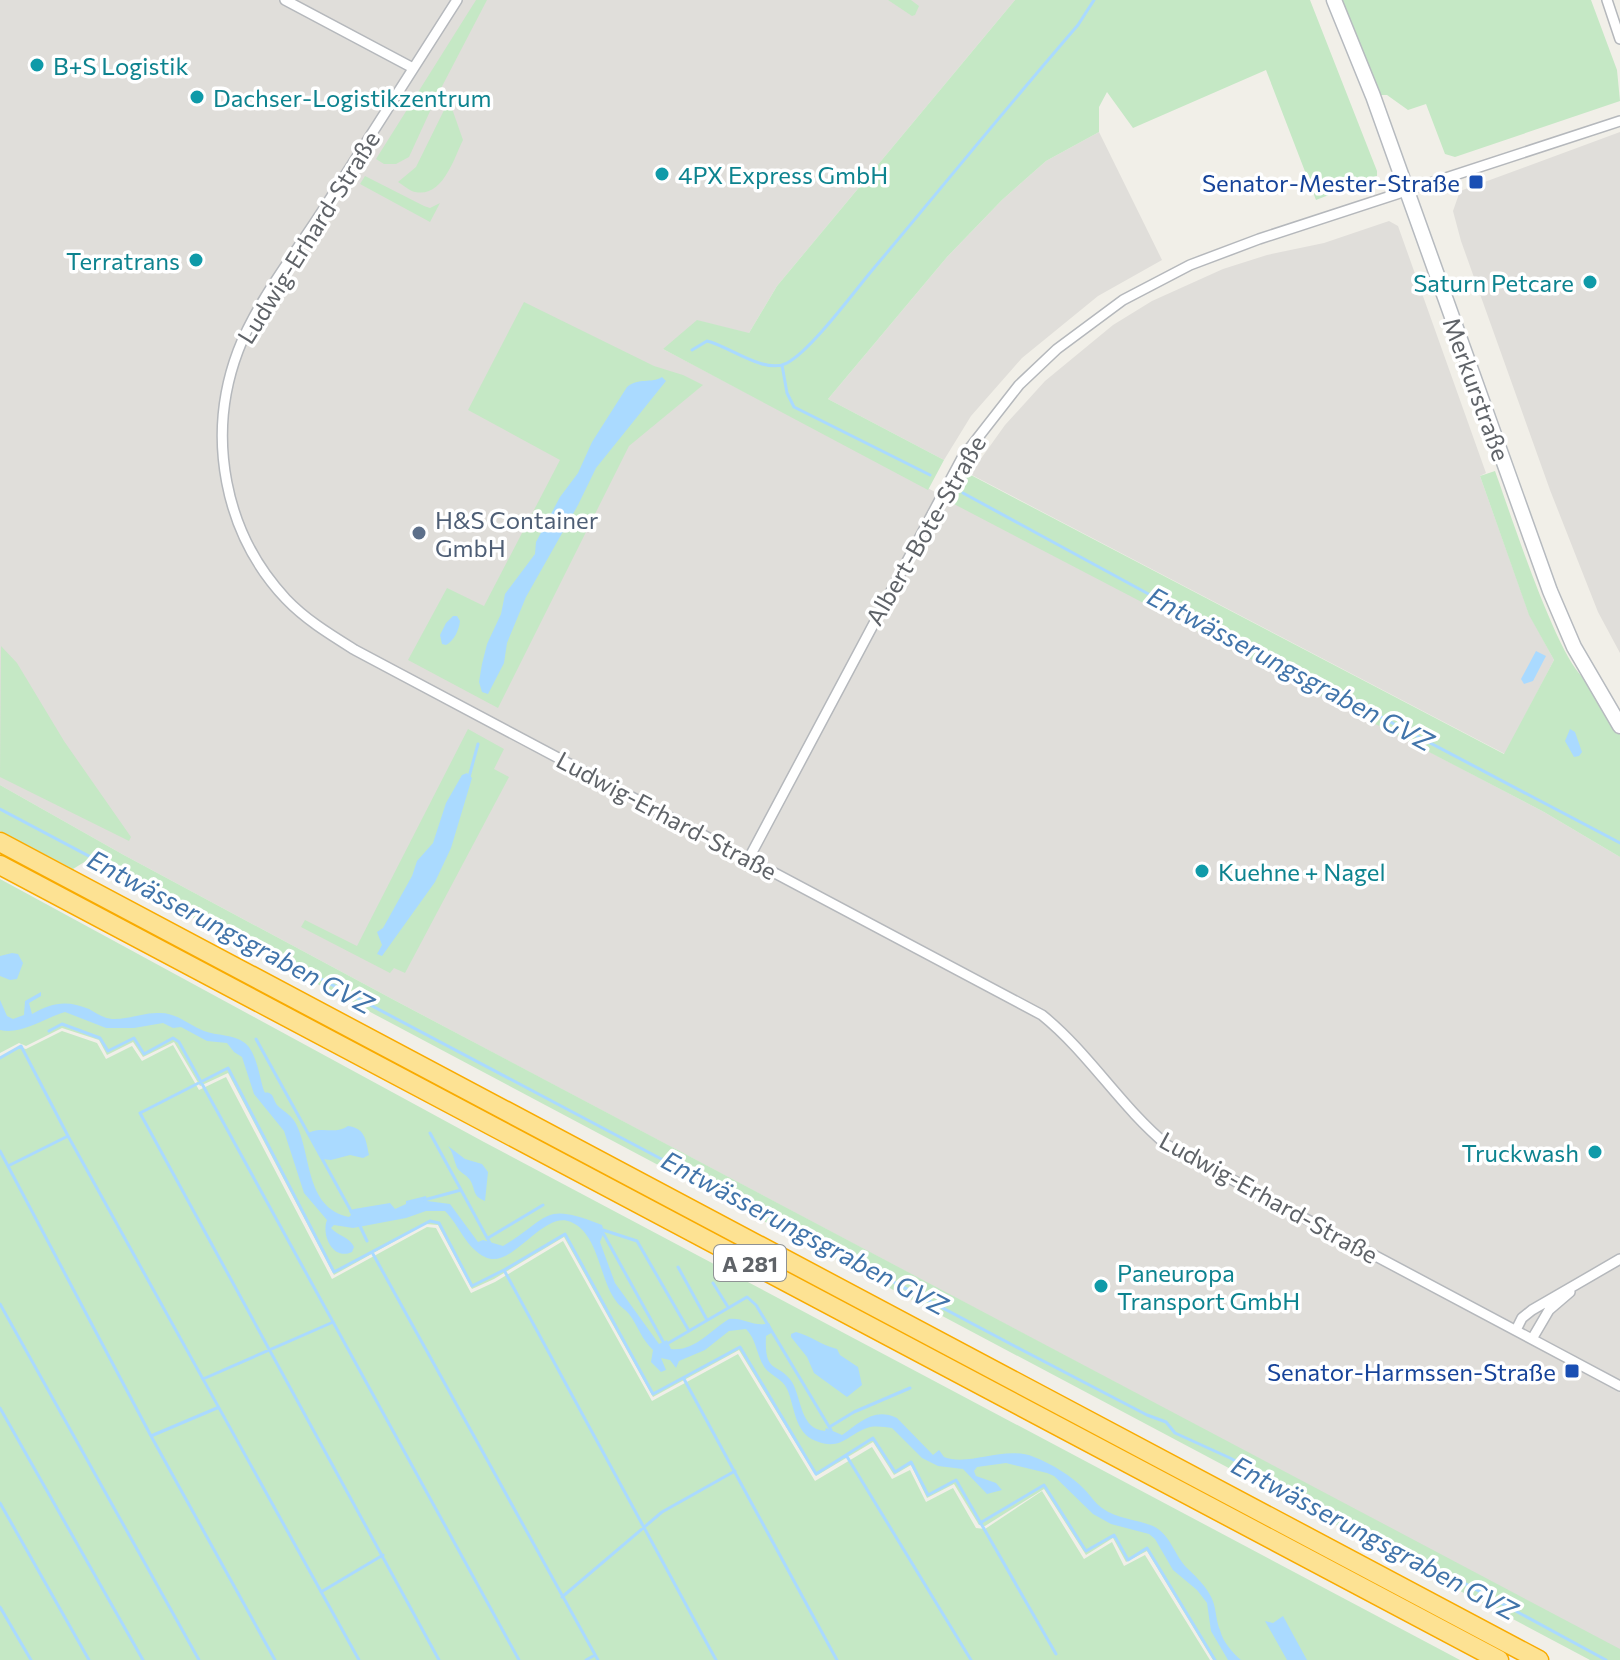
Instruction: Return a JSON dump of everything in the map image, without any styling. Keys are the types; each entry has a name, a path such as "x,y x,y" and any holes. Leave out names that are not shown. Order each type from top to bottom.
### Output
{"highway":[{"name":"A 281","path":"0,842 1539,1660"},
{"name":"A 281","path":"0,865 1499,1660"}],"street":[{"path":"285,0 413,68"},
{"name":"Ludwig-Erhard-Straße","path":"457,0 269,294 238,349 225,396 222,458 225,482 242,532 270,579 287,600 316,625 355,650 1042,1015 1065,1034 1145,1127 1167,1145 1620,1386"},
{"name":"Merkurstraße","path":"1334,0 1407,192 1550,591 1574,647 1620,726"},
{"path":"1607,0 1620,39"},
{"path":"1407,192 1620,121"},
{"name":"Albert-Bote-Straße","path":"749,858 937,502 976,437 1019,385 1088,324 1157,280 1259,239 1407,192"},
{"path":"1516,1330 1522,1318 1532,1310 1620,1259"},
{"path":"1532,1339 1549,1310 1579,1285"}],"shaded area":[{"path":"0,0 1015,0 777,286 749,333 663,349 1544,812 1620,857 1620,1650 396,1001 0,785"},
{"path":"1099,132 1162,260 1098,296 1022,358 971,416 944,460 828,399 947,257 1002,200 1046,161"},
{"path":"1620,132 1620,653 1598,612 1550,490 1453,211 1460,191"},
{"path":"1389,221 1398,226 1486,473 1480,476 1529,614 1554,660 1505,754 970,474 1005,425 1045,381 1113,325 1152,301 1223,269 1267,255 1324,243"}],"green space":[{"path":"476,0 487,0 409,157 396,164 384,164 376,159"},
{"path":"888,0 911,0 919,6 912,16"},
{"path":"1015,0 1310,0 1377,176 1316,200 1266,70 1133,128 1107,92 1099,107 1099,132 1046,161 1002,200 947,257 828,399 944,460 928,490 663,349 697,320 749,333 777,286"},
{"path":"1341,0 1591,0 1617,70 1620,101 1455,157 1445,154 1426,104 1408,110 1387,95 1380,95"},
{"path":"449,100 463,140 440,183 425,192 413,191 398,182 416,167"},
{"path":"365,176 424,206 430,208 440,203 430,222 360,184"},
{"path":"524,302 654,366 703,385 629,446 498,708 408,660 447,588 484,606 560,460 468,410"},
{"path":"1495,471 1535,583 1562,645 1620,734 1620,857 1544,812 952,503 967,473 1504,754 1554,660 1529,615 1480,476"},
{"path":"1,646 17,663 64,741 131,837 129,841 0,777"},
{"path":"468,729 504,749 494,769 509,777 405,973 394,968 390,973 301,927 305,920 357,946"},
{"path":"0,785 396,1001 1620,1649 1620,1660 1590,1660 86,861 73,869 0,831"},
{"path":"0,879 484,1142 1460,1660 1213,1660 1147,1551 1126,1562 1113,1538 1086,1555 1044,1489 985,1526 979,1525 954,1484 927,1498 911,1465 894,1475 873,1442 816,1476 739,1350 653,1397 564,1237 472,1289 438,1225 426,1224 334,1275 228,1073 200,1086 174,1042 143,1057 133,1042 107,1055 99,1040 62,1028 26,1046 19,1043 0,1053"},
{"path":"62,1031 97,1043 106,1059 132,1046 142,1061 173,1045 199,1090 226,1077 332,1279 427,1227 436,1228 471,1293 563,1241 652,1401 738,1354 815,1481 872,1447 892,1479 910,1470 926,1502 953,1488 976,1528 985,1529 1042,1491 1084,1559 1112,1542 1124,1566 1145,1555 1210,1660 0,1660 0,1057 19,1047 26,1049"}],"water":[{"path":"662,377 666,381 596,468 526,597 507,643 504,663 488,694 482,692 479,682 482,664 487,644 501,614 505,594 535,554 536,542 560,497 578,473 592,442 627,387"},
{"path":"453,616 460,621 457,631 449,643 442,644 440,635"},
{"path":"1536,651 1546,656 1533,681 1524,684 1521,679"},
{"path":"1570,729 1575,732 1582,752 1579,756 1574,757 1565,741"},
{"path":"467,773 472,778 451,848 435,882 382,956 377,954 382,945 377,932 383,928 417,861 433,843 446,803 462,775"},
{"path":"18,954 23,963 17,979 10,980 0,976 0,956"},
{"path":"41,992 41,996 29,1003 32,1014 46,1007 67,1003 112,1019 166,1014 204,1031 245,1043 254,1058 265,1092 272,1095 277,1105 295,1122 317,1191 334,1212 349,1217 349,1211 354,1209 390,1203 395,1209 406,1204 406,1201 426,1196 427,1201 450,1204 478,1242 483,1240 503,1246 539,1221 557,1214 568,1214 602,1225 604,1232 600,1242 615,1283 659,1344 667,1340 671,1349 687,1347 729,1319 769,1323 773,1332 766,1336 767,1357 792,1382 806,1419 817,1429 825,1431 826,1428 842,1435 867,1418 888,1415 897,1418 933,1455 939,1450 944,1457 964,1460 1023,1454 1055,1467 1108,1512 1153,1526 1164,1535 1207,1590 1223,1639 1241,1660 1228,1660 1211,1631 1207,1603 1173,1570 1155,1539 1149,1534 1111,1524 1093,1514 1054,1476 1006,1463 977,1467 974,1471 976,1476 996,1483 1002,1490 987,1494 963,1469 938,1466 922,1458 892,1428 870,1427 838,1443 816,1441 799,1426 787,1389 765,1368 746,1329 729,1331 705,1350 679,1361 676,1368 670,1360 661,1358 666,1370 661,1372 651,1362 653,1350 610,1292 587,1236 571,1222 560,1220 550,1224 506,1256 495,1259 478,1253 445,1211 426,1211 353,1228 334,1225 331,1228 354,1247 352,1252 339,1253 327,1239 327,1220 304,1193 284,1131 254,1094 242,1057 227,1043 207,1041 181,1027 173,1028 163,1023 134,1028 106,1028 65,1012 25,1028 0,1030 0,1000 7,1016 13,1019 24,1015 25,1001"},
{"path":"348,1126 361,1132 369,1155 363,1158 350,1155 322,1159 308,1133"},
{"path":"448,1146 465,1159 482,1164 488,1172 485,1201 476,1195 470,1180 457,1167"},
{"path":"796,1332 837,1349 840,1355 858,1367 862,1385 847,1397 814,1373 807,1357 791,1337"},
{"path":"1283,1616 1307,1660 1287,1660 1265,1621 1273,1623"}],"waterway":[{"path":"692,350 707,341 758,363 778,366 796,357 830,322 1078,25 1094,0"},
{"name":"Entwässerungsgraben GVZ","path":"782,365 787,393 794,407 930,475"},
{"name":"Entwässerungsgraben GVZ","path":"963,493 1620,843"},
{"path":"469,777 478,744"},
{"name":"Entwässerungsgraben GVZ","path":"0,809 1024,1351 1166,1422 1175,1433 1333,1512 1606,1660"},
{"path":"356,997 361,989"},
{"path":"49,1031 62,1024 100,1038 108,1051 134,1038 144,1054 173,1038 179,1042 519,1660"},
{"path":"256,1039 351,1211"},
{"path":"0,1058 21,1046 359,1660"},
{"path":"439,1660 140,1113 228,1068 334,1272 430,1221 439,1223 472,1286 565,1234 653,1394 740,1347 816,1474 873,1438 895,1472 911,1462 928,1495 956,1480 1056,1654"},
{"path":"430,1133 491,1245"},
{"path":"8,1166 68,1136"},
{"path":"0,1151 151,1436 275,1660"},
{"path":"424,1200 461,1190"},
{"path":"488,1238 543,1205"},
{"path":"359,1224 367,1241"},
{"path":"603,1230 637,1241 689,1331"},
{"path":"603,1233 665,1345"},
{"path":"373,1254 598,1660"},
{"path":"678,1267 707,1320"},
{"path":"504,1270 716,1660"},
{"path":"713,1283 728,1307"},
{"path":"665,1345 747,1297 756,1305 831,1430"},
{"path":"0,1304 199,1660"},
{"path":"203,1379 331,1323"},
{"path":"684,1379 837,1660"},
{"path":"831,1426 854,1412 910,1388"},
{"path":"0,1408 143,1660"},
{"path":"151,1436 217,1408"},
{"path":"846,1455 971,1660"},
{"path":"562,1597 662,1512 735,1471"},
{"path":"980,1523 1044,1485 1086,1551 1114,1535 1128,1560 1147,1548 1215,1660"},
{"path":"0,1503 89,1660"},
{"path":"321,1592 383,1555"},
{"path":"0,1607 31,1660"},
{"path":"586,1660 595,1655"}],"place":[{"name":"B+S Logistik","path":"37,65"},
{"name":"Dachser-Logistikzentrum","path":"197,97"},
{"name":"4PX Express GmbH","path":"662,174"},
{"name":"Senator-Mester-Straße","path":"1476,182"},
{"name":"Terratrans","path":"196,260"},
{"name":"Saturn Petcare","path":"1590,282"},
{"name":"H&S Container GmbH","path":"419,533"},
{"name":"Kuehne + Nagel","path":"1202,871"},
{"name":"Truckwash","path":"1595,1152"},
{"name":"Paneuropa Transport GmbH","path":"1101,1286"},
{"name":"Senator-Harmssen-Straße","path":"1572,1371"}]}
